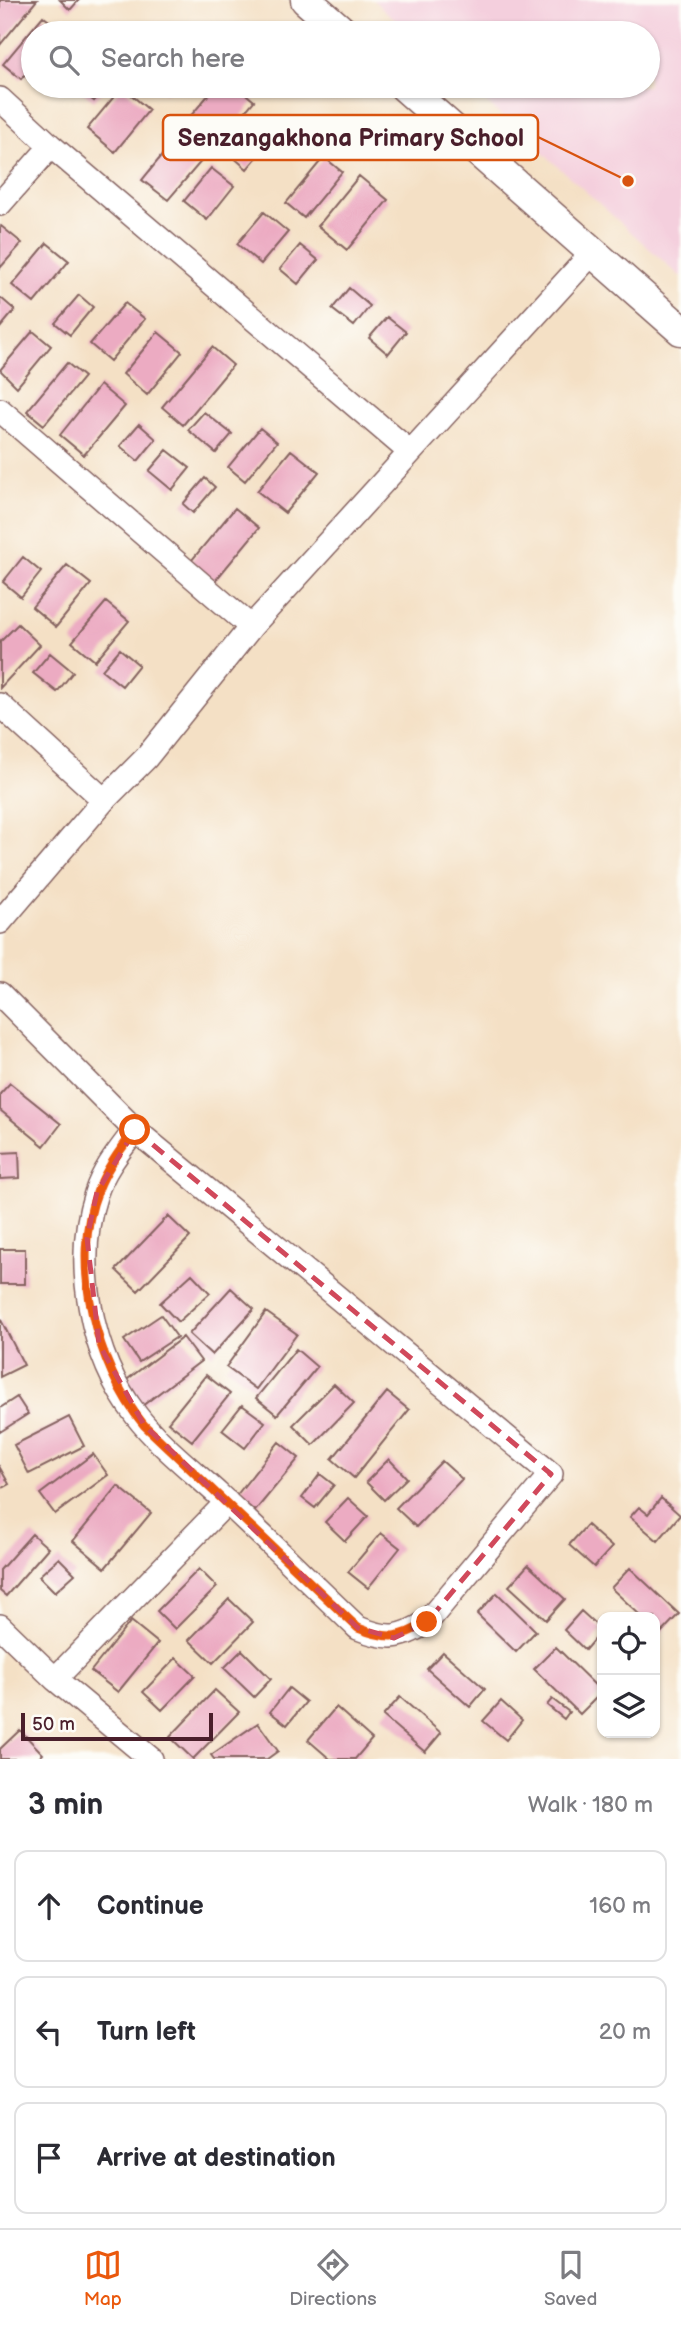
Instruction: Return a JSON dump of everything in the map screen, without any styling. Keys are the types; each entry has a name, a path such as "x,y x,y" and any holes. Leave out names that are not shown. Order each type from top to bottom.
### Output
{"street":[{"path":"306,0 330,21"},
{"path":"418,98 681,330"},
{"path":"0,99 51,146 410,452"},
{"path":"0,204 51,146"},
{"path":"0,922 104,800 146,758 251,627 594,251"},
{"path":"0,410 251,627"},
{"path":"0,705 104,800"},
{"path":"0,995 135,1130 551,1475 427,1622 411,1632 394,1638 378,1636 358,1628 134,1413 99,1344 92,1321 87,1238 97,1192 110,1164 135,1130"},
{"path":"55,1679 227,1502"},
{"path":"0,1626 55,1679 151,1759"}],"highlighted area":[{"path":"135,1130 385,1337 551,1474 427,1622 394,1638 358,1628 144,1425 99,1344 87,1238 97,1192"}],"shaded area":[{"path":"373,0 681,0 681,277 481,98 660,98 660,21 397,21"}],"building":[{"path":"0,0 37,0 0,45"},
{"path":"60,0 79,0 70,10"},
{"path":"21,42 21,79 3,64"},
{"path":"113,98 135,98 149,110 115,152 87,129"},
{"path":"206,98 250,98 254,101 219,143 189,118"},
{"path":"254,129 270,142 247,169 232,156"},
{"path":"177,137 203,159 168,200 142,180"},
{"path":"324,157 342,172 304,218 286,203"},
{"path":"211,168 234,186 207,220 184,201"},
{"path":"359,176 388,200 347,250 318,226"},
{"path":"264,212 288,232 261,264 237,244"},
{"path":"1,226 22,243 0,268 0,228"},
{"path":"47,243 69,261 34,303 12,285"},
{"path":"300,245 318,260 298,284 280,269"},
{"path":"349,288 370,306 354,326 332,309"},
{"path":"79,295 93,307 70,335 55,323"},
{"path":"0,299 15,310 0,328"},
{"path":"125,303 145,319 110,361 90,344"},
{"path":"387,317 406,332 388,354 369,338"},
{"path":"33,331 51,346 17,387 0,370"},
{"path":"158,332 182,352 147,395 123,374"},
{"path":"212,347 233,365 183,425 162,407"},
{"path":"67,363 84,377 44,425 27,411"},
{"path":"100,385 125,406 84,455 60,435"},
{"path":"204,412 232,434 216,453 188,430"},
{"path":"139,424 156,439 138,461 120,446"},
{"path":"260,428 277,442 245,481 228,467"},
{"path":"167,450 190,468 172,490 149,471"},
{"path":"291,450 319,472 285,513 257,491"},
{"path":"205,478 215,487 193,513 183,504"},
{"path":"235,508 259,528 215,581 191,561"},
{"path":"23,557 41,572 21,597 3,582"},
{"path":"67,565 91,584 56,627 32,607"},
{"path":"106,602 129,621 95,661 72,642"},
{"path":"18,624 40,645 0,688 0,642"},
{"path":"120,649 139,665 122,686 102,670"},
{"path":"50,653 73,672 57,692 33,673"},
{"path":"10,1083 61,1124 44,1146 0,1110 0,1094"},
{"path":"19,1152 20,1178 0,1179 0,1153"},
{"path":"168,1216 190,1237 138,1291 116,1270"},
{"path":"0,1249 25,1249 25,1284 0,1284"},
{"path":"192,1274 210,1293 178,1322 160,1303"},
{"path":"231,1288 254,1309 212,1355 189,1334"},
{"path":"266,1312 297,1334 256,1389 226,1367"},
{"path":"161,1315 177,1337 139,1362 124,1340"},
{"path":"0,1318 24,1365 0,1377"},
{"path":"183,1337 201,1361 142,1406 124,1382"},
{"path":"296,1349 317,1367 277,1415 256,1398"},
{"path":"206,1375 230,1394 192,1441 168,1422"},
{"path":"334,1384 354,1403 313,1445 293,1425"},
{"path":"387,1392 409,1410 354,1478 332,1459"},
{"path":"17,1397 28,1414 0,1432 0,1408"},
{"path":"242,1405 265,1422 245,1448 222,1430"},
{"path":"69,1417 84,1446 29,1474 14,1445"},
{"path":"279,1442 299,1458 255,1511 236,1496"},
{"path":"93,1454 108,1475 55,1514 40,1494"},
{"path":"389,1459 407,1478 384,1500 366,1482"},
{"path":"442,1461 462,1479 416,1527 396,1508"},
{"path":"0,1468 9,1484 0,1489"},
{"path":"320,1474 334,1485 315,1508 302,1498"},
{"path":"118,1486 151,1513 105,1568 73,1541"},
{"path":"348,1498 368,1516 345,1541 325,1522"},
{"path":"661,1498 680,1515 658,1541 630,1517 639,1507 648,1514"},
{"path":"587,1525 612,1547 594,1567 569,1545"},
{"path":"381,1533 400,1548 368,1588 348,1572"},
{"path":"32,1534 48,1548 6,1596 0,1591 0,1570"},
{"path":"59,1558 75,1574 55,1592 39,1576"},
{"path":"528,1565 565,1599 546,1620 509,1586"},
{"path":"630,1568 679,1614 660,1634 660,1612 637,1612 611,1588"},
{"path":"199,1569 217,1587 175,1629 157,1611"},
{"path":"497,1593 536,1631 516,1652 477,1614"},
{"path":"229,1599 253,1622 213,1663 189,1640"},
{"path":"581,1611 597,1625 597,1636 585,1650 564,1630"},
{"path":"131,1621 158,1643 118,1692 91,1671"},
{"path":"556,1647 597,1687 597,1697 580,1714 534,1669"},
{"path":"242,1650 271,1679 254,1697 224,1668"},
{"path":"443,1652 485,1689 470,1707 427,1669"},
{"path":"176,1658 195,1676 162,1710 143,1692"},
{"path":"289,1688 306,1702 287,1725 270,1712"},
{"path":"215,1690 239,1712 193,1759 170,1737"},
{"path":"400,1697 441,1733 425,1752 383,1716"},
{"path":"552,1699 569,1712 564,1719 547,1705"},
{"path":"501,1701 522,1720 506,1740 483,1721"},
{"path":"336,1707 372,1739 355,1759 330,1759 308,1740"},
{"path":"258,1723 278,1751 267,1759 214,1759 211,1755"},
{"path":"20,1730 43,1754 38,1759 0,1759 0,1749"}],"place":[{"name":"Senzangakhona Primary School","path":"628,181"}],"route":[{"path":"135,1130 110,1164 97,1192 87,1238 92,1321 114,1377 134,1413 358,1628 378,1636 394,1638 427,1622"}]}
